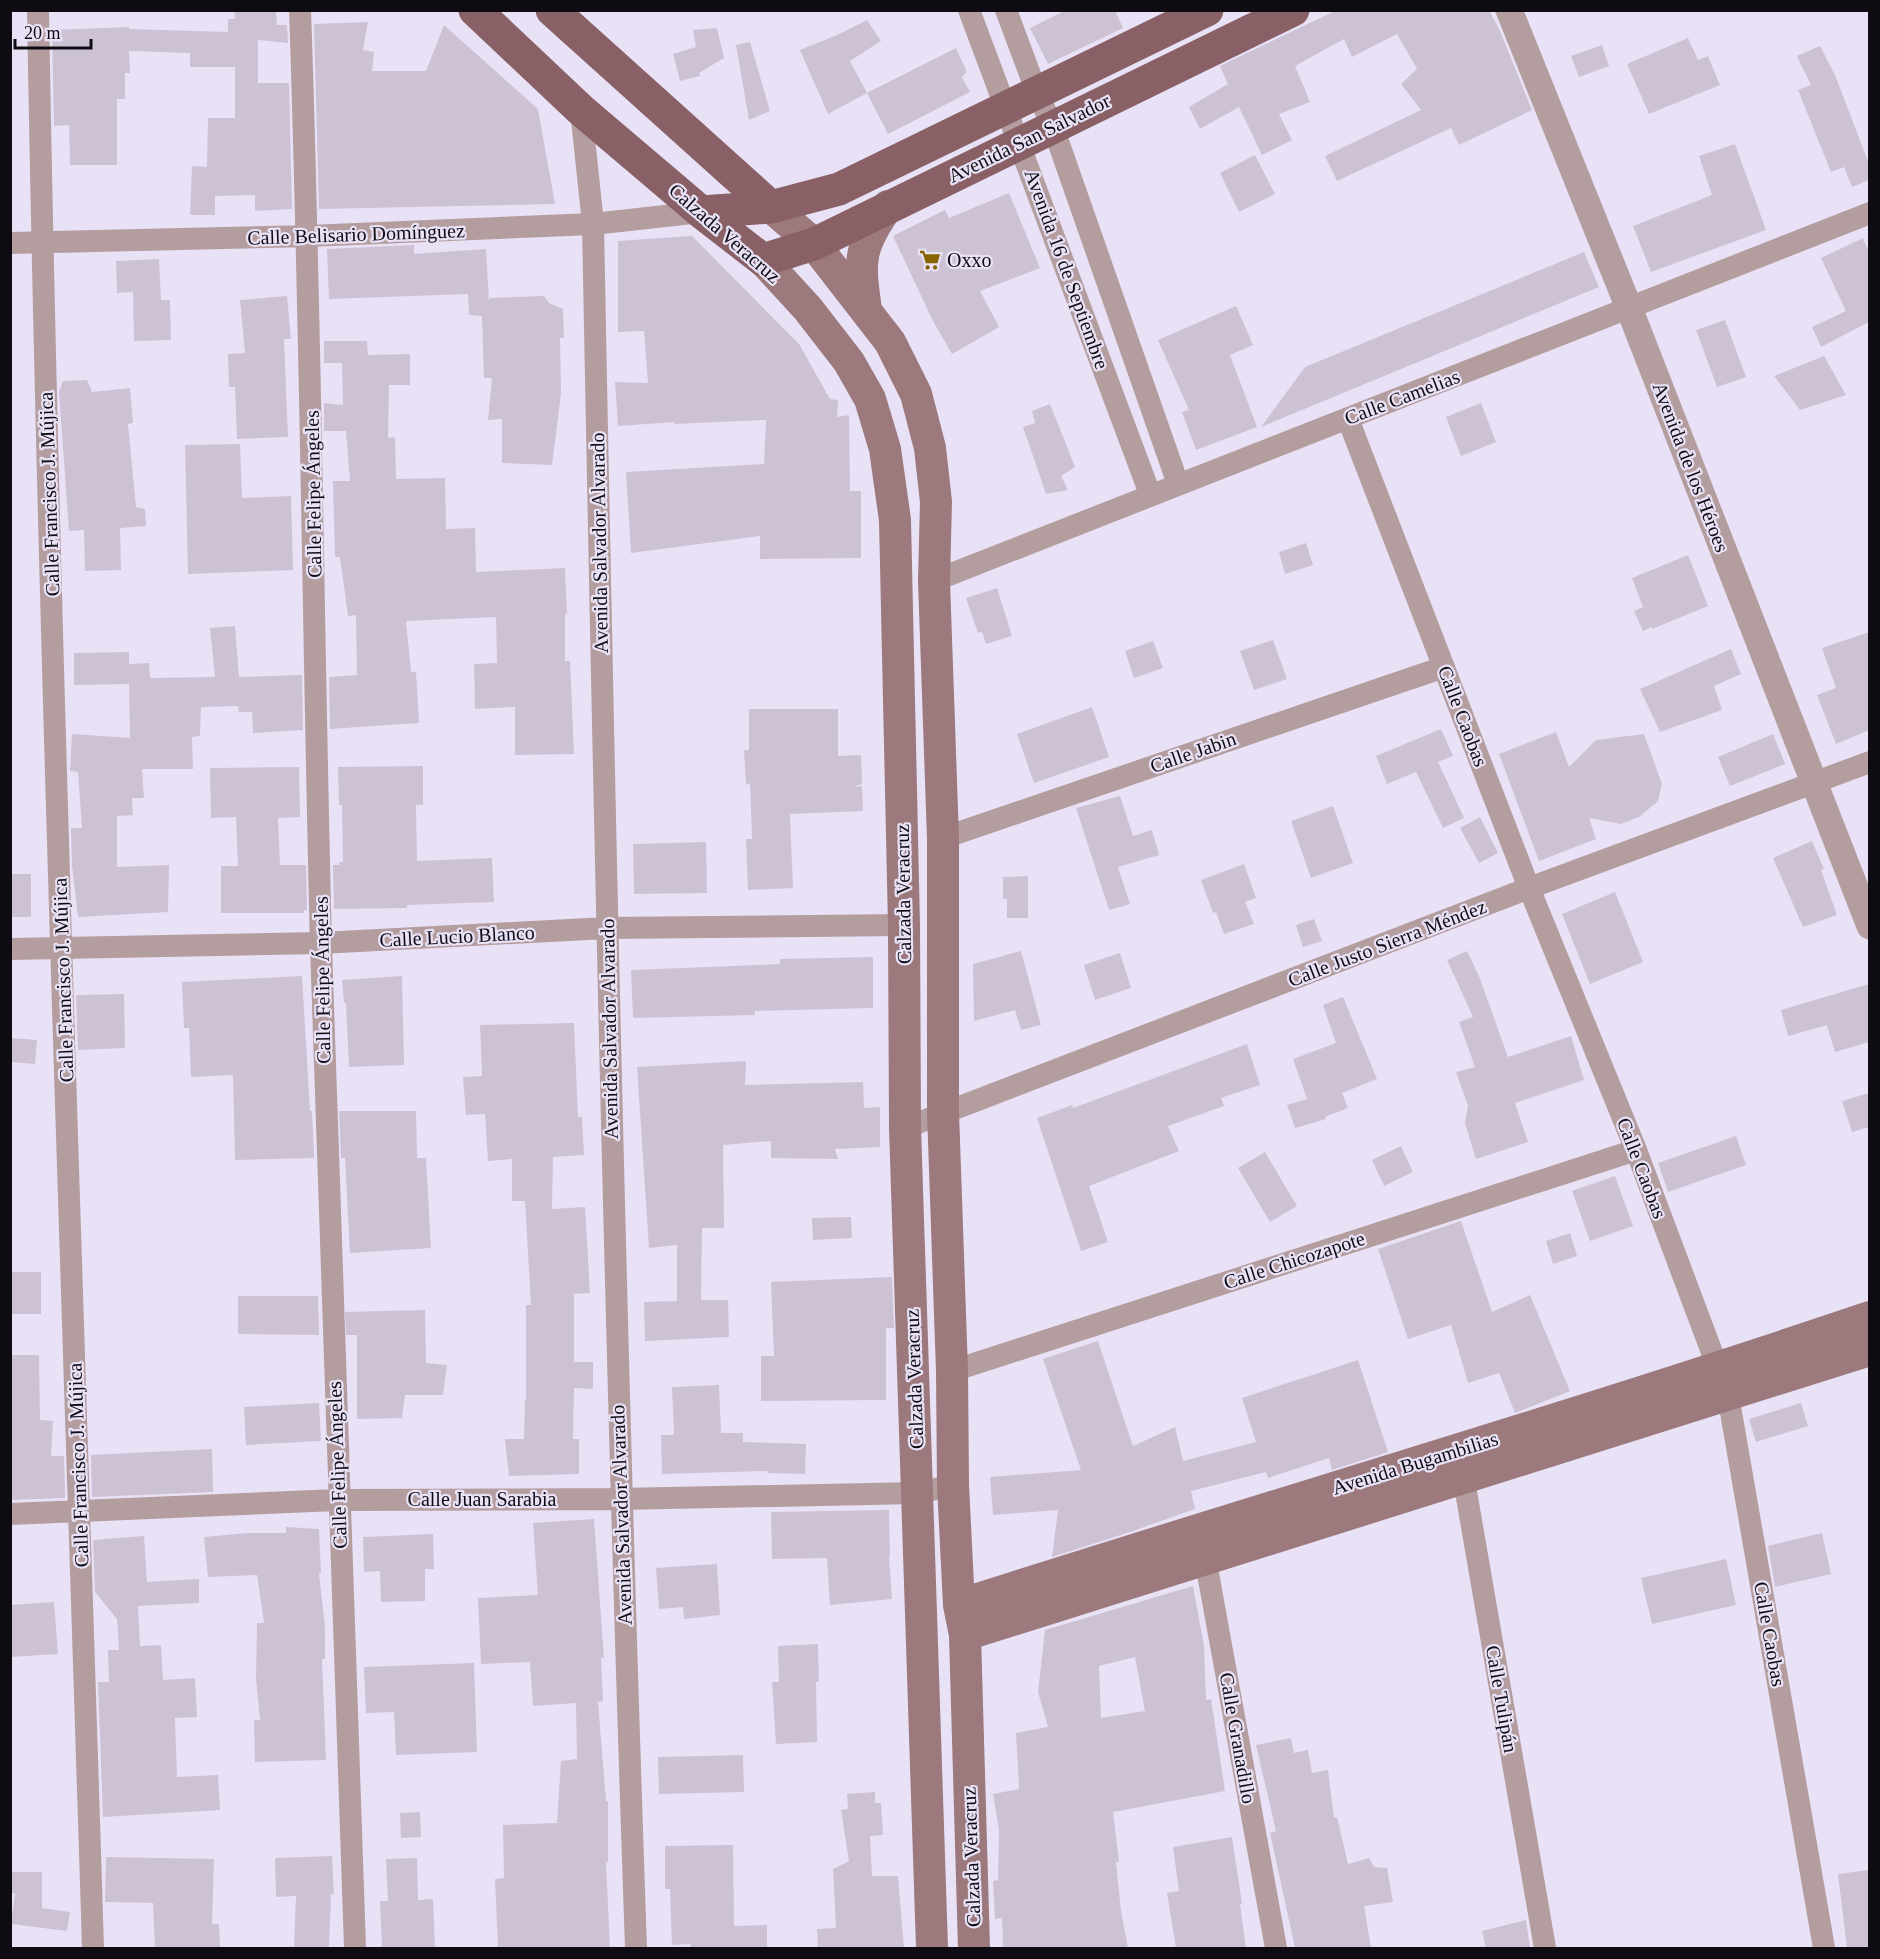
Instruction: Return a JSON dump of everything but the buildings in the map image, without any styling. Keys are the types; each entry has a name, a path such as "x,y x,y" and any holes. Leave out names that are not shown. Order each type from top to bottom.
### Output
{"main road":[{"name":"Calzada Veracruz","path":"475,10 580,110 701,212 763,260 808,309 849,362 870,399 885,450 895,520 904,925 905,1128 932,1948"},
{"name":"Calzada Veracruz","path":"552,10 814,244 890,342 915,394 930,448 936,502 934,581 943,838 943,1112 952,1371 953,1485 962,1620 974,1948"},
{"name":"Avenida San Salvador","path":"701,212 771,207 839,189 1207,10"},
{"name":"Avenida San Salvador","path":"763,260 814,244 1293,10"},
{"path":"866,311 860,269 864,250 873,228 888,206"},
{"name":"Avenida Bugambilias","path":"1723,1382 1869,1317"},
{"name":"Avenida Bugambilias","path":"962,1620 1202,1543 1723,1382 1869,1350"}],"street":[{"name":"Calle Francisco J. Mújica","path":"38,10 42,243 62,949 93,1948"},
{"name":"Calle Felipe Ángeles","path":"300,10 308,236 321,943 337,1500 355,1948"},
{"name":"Avenida 16 de Septiembre","path":"969,10 1150,494"},
{"name":"Avenida 16 de Septiembre","path":"1006,10 1037,93 1053,127 1178,484"},
{"name":"Avenida de los Héroes","path":"1509,10 1629,308 1869,926"},
{"name":"Avenida Salvador Alvarado","path":"580,110 593,224 620,1498 636,1948"},
{"name":"Calle Belisario Domínguez","path":"10,243 308,236 593,224 701,212"},
{"name":"Calle Camelias","path":"934,581 1150,494 1348,419 1869,213"},
{"name":"Calle Caobas","path":"1348,419 1529,888 1636,1150 1723,1382 1824,1948"},
{"name":"Calle Jabin","path":"943,838 1444,667"},
{"name":"Calle Justo Sierra Méndez","path":"905,1128 1529,888 1869,762"},
{"name":"Calle Lucio Blanco","path":"10,949 321,943 607,928 904,925"},
{"name":"Calle Chicozapote","path":"952,1371 1636,1150"},
{"name":"Calle Tulipán","path":"1461,1463 1545,1948"},
{"name":"Calle Juan Sarabia","path":"10,1514 337,1500 918,1493 953,1485"},
{"name":"Calle Granadillo","path":"1202,1543 1276,1948"}],"place":[{"name":"Oxxo","path":"930,260"}]}
